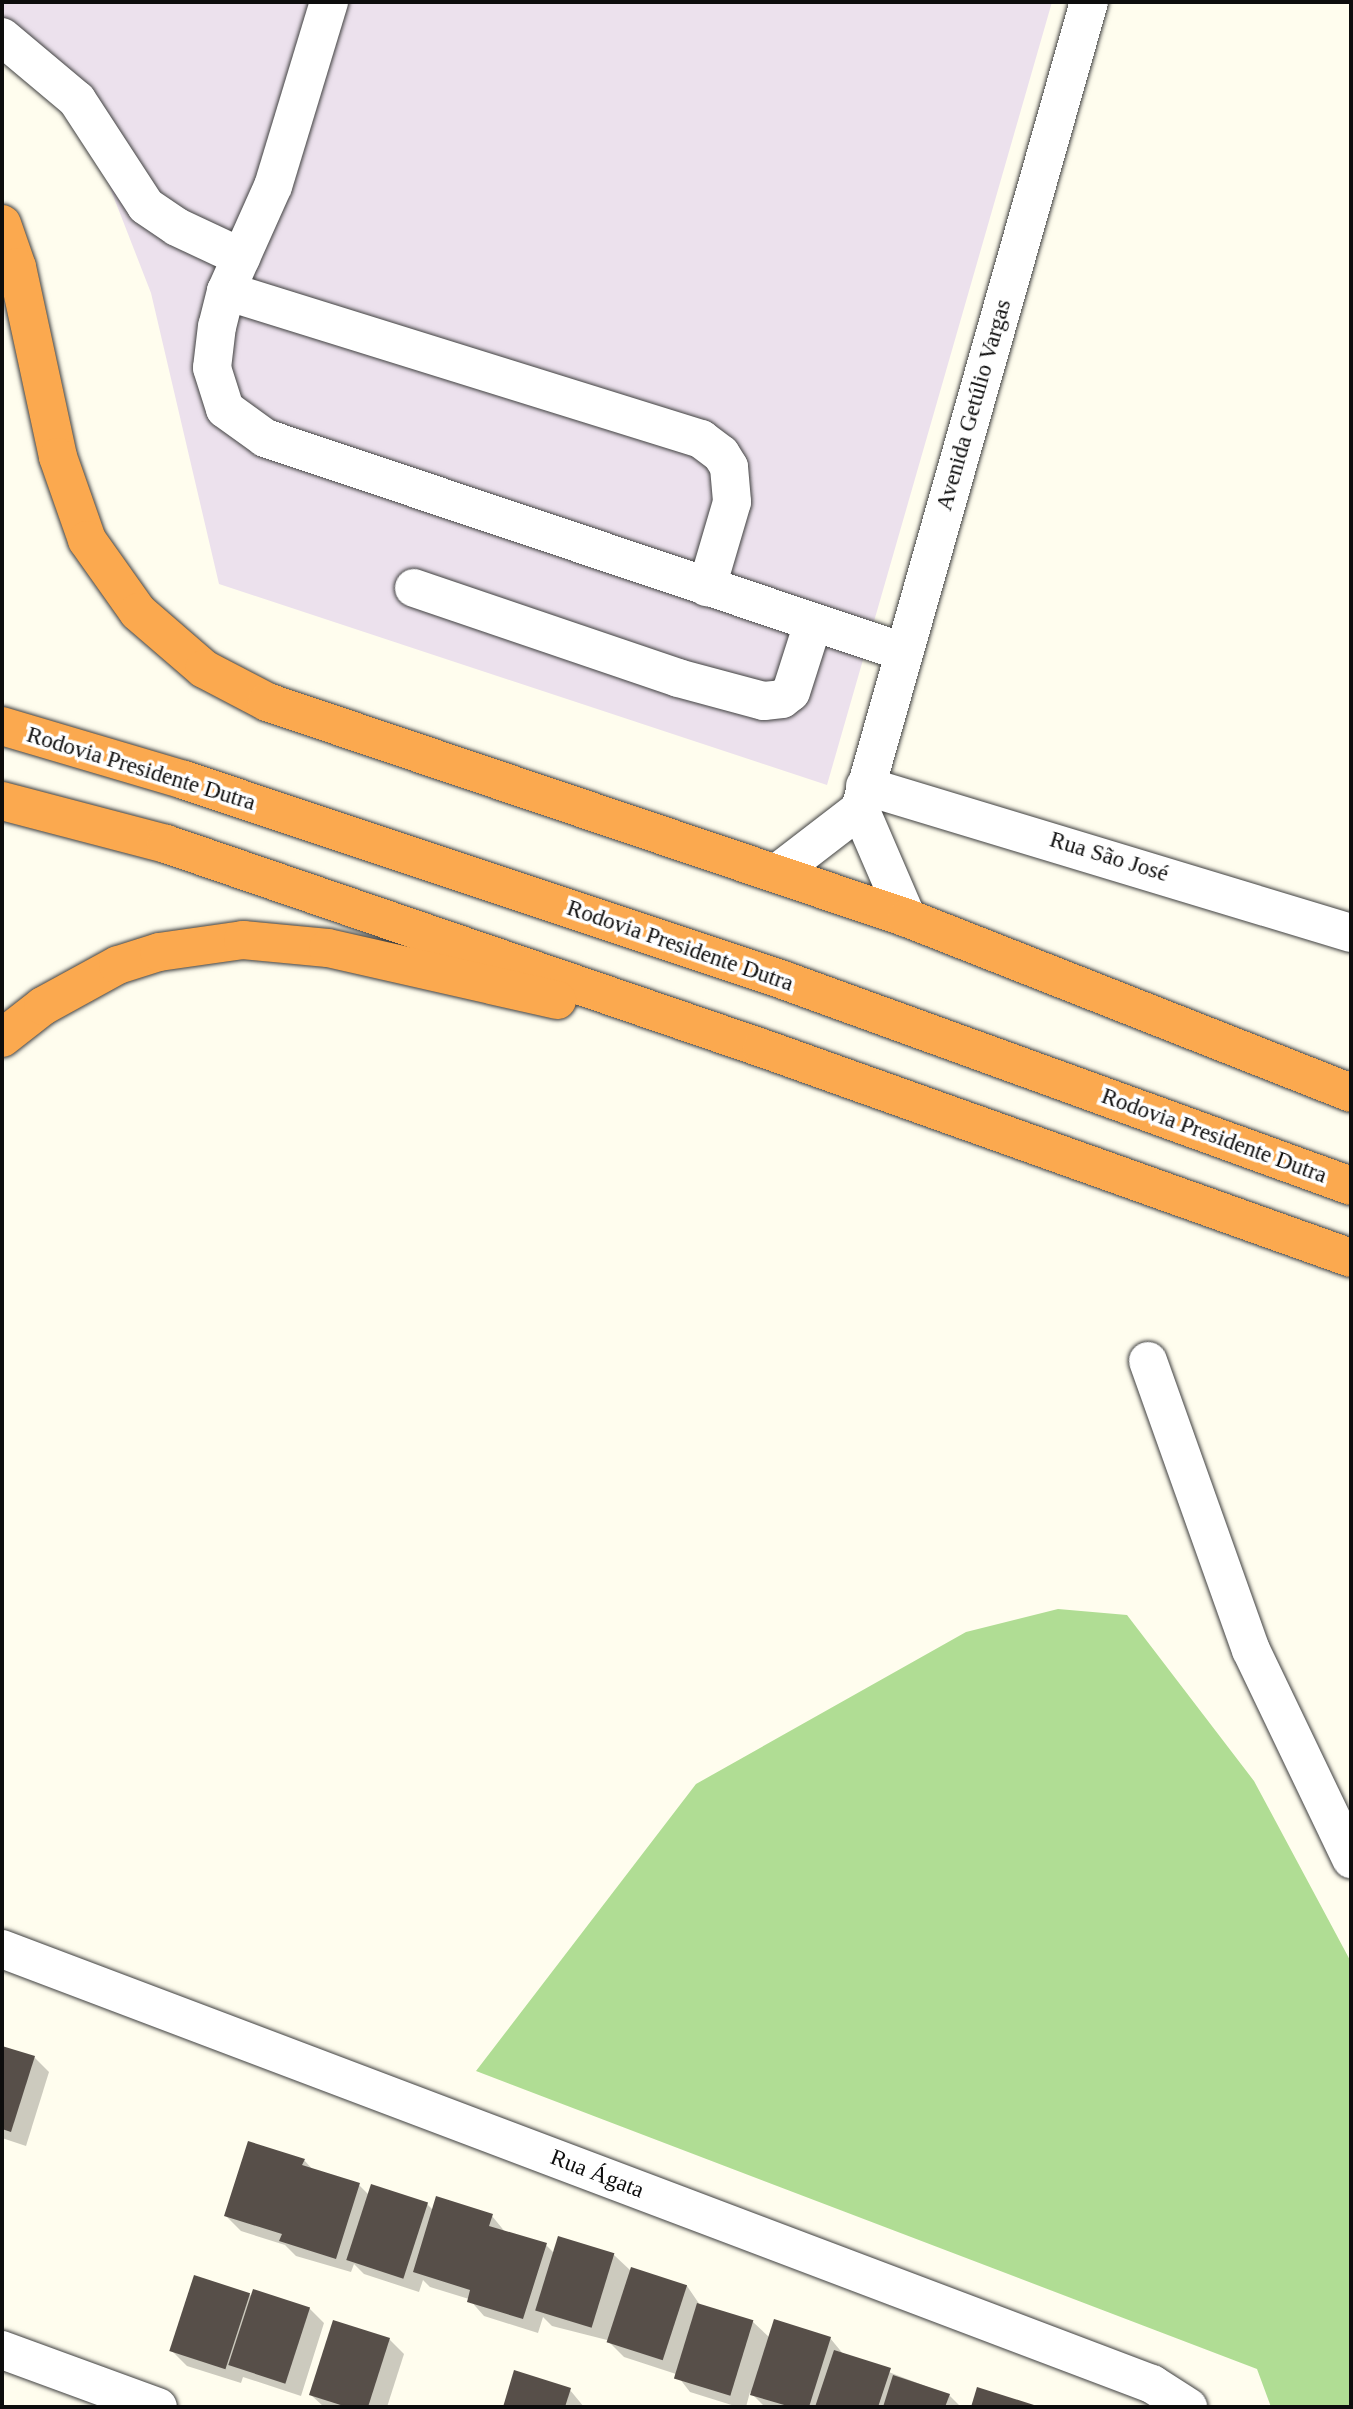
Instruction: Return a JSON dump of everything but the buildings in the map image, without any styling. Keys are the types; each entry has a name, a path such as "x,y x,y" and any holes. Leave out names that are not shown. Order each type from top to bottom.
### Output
{"highway":[{"path":"2,224 17,267 70,499 111,577 169,642 204,669 267,702 907,918 1351,1093"},
{"name":"Rodovia Presidente Dutra","path":"2,726 184,780 783,980 1351,1186"},
{"path":"2,801 166,844 762,1048 1351,1258"},
{"path":"2,1038 52,1000 118,965 159,952 243,940 328,948 762,1048"}],"street":[{"path":"329,2 273,186 226,291 212,368 225,409 265,438 903,652"},
{"name":"Avenida Getúlio Vargas","path":"862,797 1089,2"},
{"path":"2,37 77,100 146,206 177,227 241,257"},
{"path":"226,291 701,439 721,454 729,467 732,502 707,587"},
{"path":"414,588 678,678 764,701 782,699 791,692 813,623"},
{"path":"777,873 862,797 907,918"},
{"name":"Rua São José","path":"862,797 1351,933"},
{"path":"1147,1361 1251,1650 1351,1859"},
{"name":"Rua Ágata","path":"2,1949 1152,2384 1188,2407"},
{"path":"2,2350 158,2407"}],"shaded area":[{"path":"2,2 1052,2 827,785 219,584 151,293 79,108 2,50"}],"green space":[{"path":"1058,1609 1127,1615 1254,1781 1351,1962 1351,2407 1271,2407 1257,2369 476,2071 696,1784 966,1632"}]}
